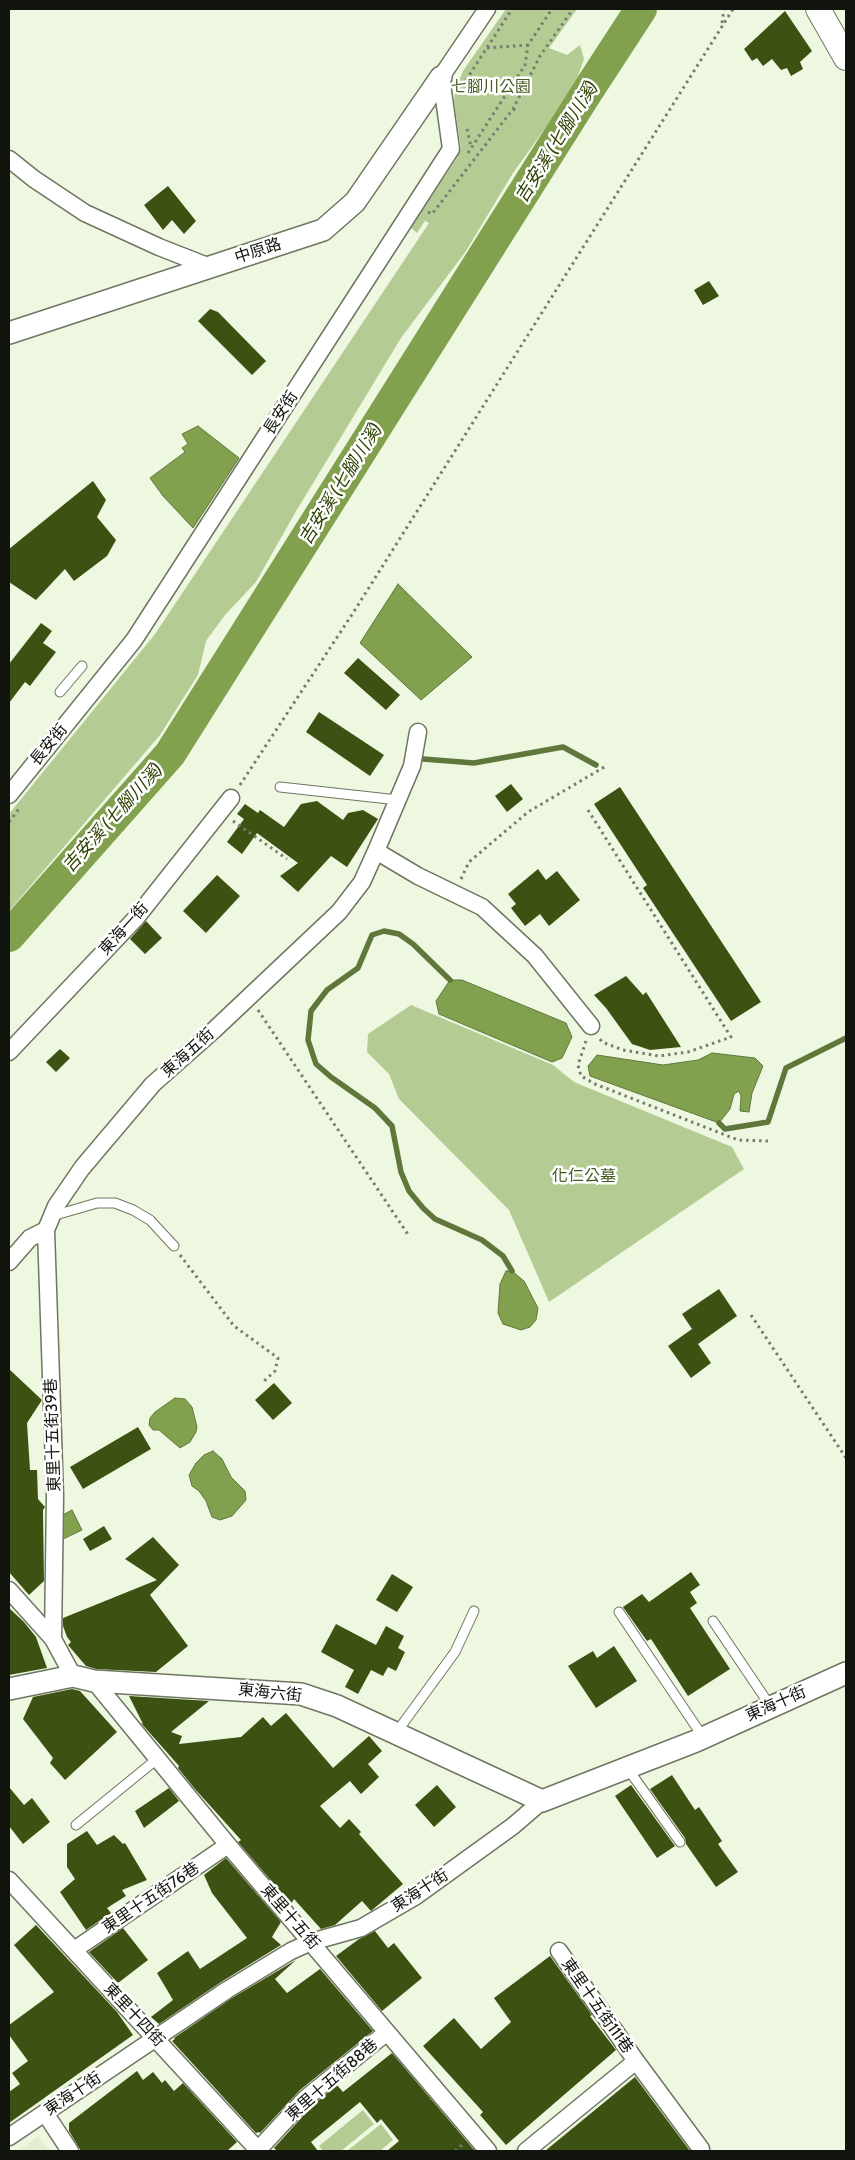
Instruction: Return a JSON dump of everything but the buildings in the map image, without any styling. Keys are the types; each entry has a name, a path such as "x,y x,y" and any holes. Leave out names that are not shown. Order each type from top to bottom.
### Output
{"main road":[{"path":"818,9 846,58"}],"street":[{"path":"441,77 487,9"},
{"name":"中原路","path":"9,333 323,230 355,202 441,77"},
{"name":"長安街","path":"9,795 134,640 451,150 441,77"},
{"path":"9,159 34,179 85,213 159,247 210,267"},
{"name":"東海五街","path":"9,1262 30,1238 49,1223 56,1206 82,1168 153,1084 339,912 362,882 376,851 412,766 418,732"},
{"name":"東海一街","path":"9,1052 136,918 231,798"},
{"path":"376,851 418,876 482,906 535,956 591,1026"},
{"name":"東里十五街39巷","path":"49,1223 55,1496 53,1639"},
{"path":"9,1590 53,1639 73,1676"},
{"name":"東海十街","path":"9,2137 290,1951 311,1942 360,1928 416,1896 513,1826 542,1801 703,1737 846,1673"},
{"name":"東海六街","path":"9,1689 73,1676 94,1681 301,1694 337,1706 542,1801"},
{"name":"東里十五街","path":"94,1681 228,1845 488,2151"},
{"name":"東里十五街76巷","path":"74,1950 228,1845"},
{"name":"東里十四街","path":"9,1880 14,1897 74,1950 258,2151"},
{"name":"東里十五街111巷","path":"559,1951 636,2062 701,2149"},
{"name":"東里十五街88巷","path":"258,2151 306,2098 386,2033"},
{"name":"東里十五街111巷","path":"526,2151 636,2062"},
{"path":"45,2113 70,2151"}],"lane":[{"path":"60,692 82,666"},
{"path":"280,787 398,800"},
{"path":"49,1223 97,1203 115,1203 133,1210 150,1220 174,1246"},
{"path":"396,1733 455,1652 474,1611"},
{"path":"619,1612 703,1737"},
{"path":"713,1621 771,1707"},
{"path":"76,1825 157,1758"},
{"path":"627,1768 680,1842"}],"path":[{"path":"458,94 512,9"},
{"path":"466,156 525,65 528,45 552,9"},
{"path":"433,203 427,211 432,214 513,109 540,56 572,9"},
{"path":"721,26 724,9"},
{"path":"231,798 353,612 733,9"},
{"path":"487,48 528,45"},
{"path":"513,109 519,111"},
{"path":"465,121 471,148"},
{"path":"455,894 469,862 528,812 606,766"},
{"path":"588,810 731,1037 688,1052 659,1056 622,1050 602,1042 591,1026"},
{"path":"220,812 286,859"},
{"path":"249,996 409,1236"},
{"path":"591,1026 578,1065 581,1076 595,1084 738,1140 768,1141"},
{"path":"174,1246 234,1326 278,1358 275,1371 262,1383"},
{"path":"751,1315 846,1458"}],"shaded area":[{"path":"198,426 239,458 193,528 163,496 150,478 185,452 182,448 188,444 182,434"},
{"path":"398,584 472,657 421,700 360,643"},
{"path":"450,980 462,980 566,1023 572,1037 562,1058 552,1062 439,1014 436,1001"},
{"path":"712,1053 755,1058 763,1066 752,1093 749,1112 740,1111 741,1096 739,1091 734,1094 730,1109 719,1123 590,1076 588,1066 597,1055 663,1065 698,1060"},
{"path":"506,1271 512,1271 524,1281 538,1308 536,1320 530,1327 521,1330 503,1324 498,1313 500,1284"},
{"path":"175,1398 185,1399 192,1407 197,1427 190,1442 180,1448 159,1430 153,1430 149,1425 150,1418 155,1412"},
{"path":"213,1451 222,1459 231,1477 245,1491 246,1500 232,1516 220,1520 212,1517 206,1501 199,1491 192,1486 189,1475 196,1463 204,1455"},
{"path":"72,1510 82,1530 61,1540 59,1517"},
{"path":"38,2136 50,2151 18,2151"}],"green space":[{"name":"七腳川公園","path":"506,9 577,9 549,48 567,55 580,45 584,59 578,76 546,127 513,173 466,251 401,338 295,513 256,582 225,615 206,641 198,675 160,735 9,911 9,814 155,634 429,223 425,221 417,233 411,228 457,158 461,148 454,102 455,90 463,71"},
{"name":"化仁公墓","path":"411,1005 553,1065 574,1082 732,1147 744,1169 549,1302 509,1210 399,1099 389,1074 367,1052 368,1034"},
{"path":"363,2110 374,2124 341,2151 323,2151 319,2146"},
{"path":"381,2124 393,2140 380,2151 347,2151"}],"waterway":[{"name":"吉安溪 (七腳川溪)","path":"9,936 170,754 641,9"},
{"path":"423,759 474,763 563,747 596,765"},
{"path":"450,980 413,944 399,934 384,931 372,935 358,968 327,990 311,1011 308,1040 316,1064 375,1108 392,1126 401,1172 409,1191 423,1208 435,1219 482,1240 503,1256 512,1271"},
{"path":"719,1123 725,1129 768,1122 786,1068 846,1038"}]}
